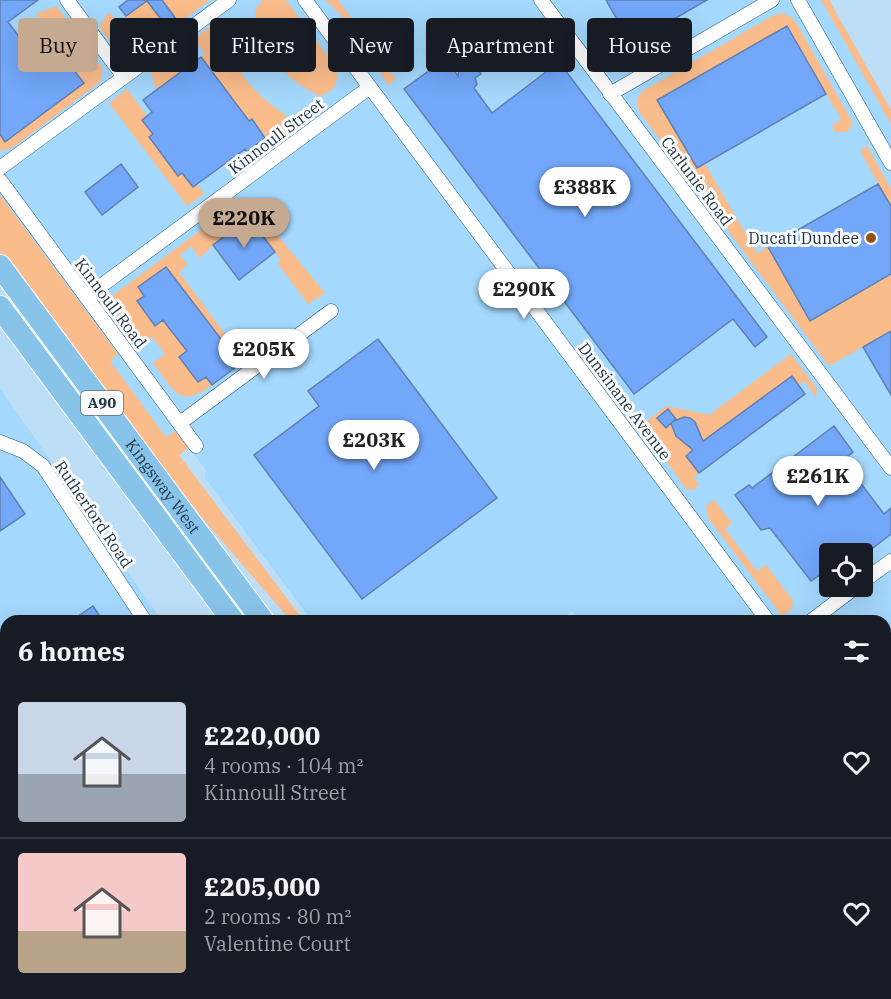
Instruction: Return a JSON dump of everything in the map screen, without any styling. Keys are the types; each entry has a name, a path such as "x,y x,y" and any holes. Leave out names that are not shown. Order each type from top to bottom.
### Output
{"highway":[{"name":"Kingsway West","path":"0,266 258,615"},
{"name":"Kingsway West","path":"0,307 230,615"},
{"name":"A90","path":"203,541 271,615"},
{"name":"A90","path":"201,577 224,615"}],"street":[{"path":"67,0 124,77"},
{"path":"0,168 229,0"},
{"name":"Dunsinane Avenue","path":"305,0 764,615"},
{"name":"Carlunie Road","path":"541,0 891,468"},
{"path":"610,94 772,0"},
{"path":"798,0 891,163"},
{"name":"Kinnoull Street","path":"86,297 370,87"},
{"name":"Kinnoull Road","path":"0,180 196,446"},
{"path":"180,423 330,311"},
{"name":"Rutherford Road","path":"0,442 23,451 43,466 141,615"},
{"path":"873,574 891,561"},
{"path":"819,615 843,597"}],"shaded area":[{"path":"0,0 829,0 891,110 891,615 575,615 572,611 567,615 308,615 205,478 206,470 193,453 175,431 166,437 109,361 118,354 0,195"},
{"path":"148,0 210,0 186,18 175,18 166,6 157,13 161,18 125,18"},
{"path":"263,0 286,0 299,18 257,18 255,10"},
{"path":"325,0 338,0 351,18 343,18"},
{"path":"821,0 829,0 891,110 891,124"},
{"path":"56,6 64,16 62,18 39,18 36,14"},
{"path":"109,12 114,18 110,18 110,41 99,27"},
{"path":"783,13 794,19 853,123 847,132 835,132 832,126 841,119 787,26 658,100 697,168 705,164 757,253 768,247 810,320 891,274 891,331 829,366 640,113 636,102 641,92 675,72 692,72 692,62 772,16"},
{"path":"210,27 210,69 201,57 205,54 198,44 198,36"},
{"path":"316,41 328,57 328,72 337,72 336,83 329,92 320,96 296,82 285,72 316,72"},
{"path":"98,63 103,69 100,82 12,148 0,151 0,134 5,141 83,83 76,72 98,72"},
{"path":"151,72 180,72 156,90"},
{"path":"212,72 241,72 255,90 289,118 291,128 272,143 252,120 249,121"},
{"path":"380,72 390,72 396,79 388,85"},
{"path":"127,89 147,116 153,134 149,137 178,176 182,173 193,187 197,184 204,194 187,206 109,103"},
{"path":"867,146 891,189 891,206 860,151"},
{"path":"0,195 118,354 110,361 166,437 175,431 188,448 179,455 299,615 286,615 171,482 0,252"},
{"path":"246,197 325,293 308,304 277,263 281,260 249,218 213,245 200,258 191,246 180,255 188,265 179,272 239,353 248,346 250,350 240,358 242,362 240,364 181,343 187,351 179,357 198,382 206,377 212,385 191,396 184,396 172,388 153,363 165,354 152,337 140,345 111,306 113,295"},
{"path":"791,354 817,389 816,397 804,381 798,385 791,377 686,455 699,473 694,477 699,485 693,490 685,488 641,425 667,406 709,415"},
{"path":"0,388 158,615 0,615"},
{"path":"714,500 732,523 725,529 757,571 766,565 794,602 791,605 793,608 781,615 708,518 706,506"}],"building":[{"path":"0,0 38,0 8,22 18,35 18,72 75,72 84,83 5,142 0,134"},
{"path":"128,0 162,0 175,18 160,18 147,1 126,16 119,7"},
{"path":"606,0 707,0 676,18 616,18"},
{"path":"787,26 826,94 697,168 657,100"},
{"path":"201,57 210,72 249,121 252,119 265,138 247,152 245,149 193,187 182,173 178,176 149,137 153,134 142,120 152,112 143,100 181,72 198,72 198,59"},
{"path":"427,72 455,72 458,76 458,72 480,72 481,74 475,78 477,84 474,88 492,113 546,72 567,72 767,337 755,347 733,319 634,394 404,89"},
{"path":"121,164 138,187 102,215 85,192"},
{"path":"878,184 891,206 891,274 810,321 768,247"},
{"path":"249,218 275,252 239,280 213,245"},
{"path":"166,267 240,364 212,385 206,377 198,382 179,357 187,351 163,320 155,326 137,301 144,296 138,287"},
{"path":"891,331 891,395 863,347"},
{"path":"378,339 497,498 362,599 254,455 319,406 308,391"},
{"path":"792,376 805,394 699,473 686,456 693,450 676,436 671,423 666,428 657,418 668,409 676,419 672,422 684,417 690,418 695,422 703,441"},
{"path":"834,426 853,452 843,460 884,514 891,508 891,534 873,548 873,543 819,543 819,576 811,581 770,528 761,530 735,495 749,485 752,488"},
{"path":"0,477 25,514 0,531"},
{"path":"93,606 99,615 80,615"}],"place":[{"name":"Ducati Dundee","path":"871,238"}]}
